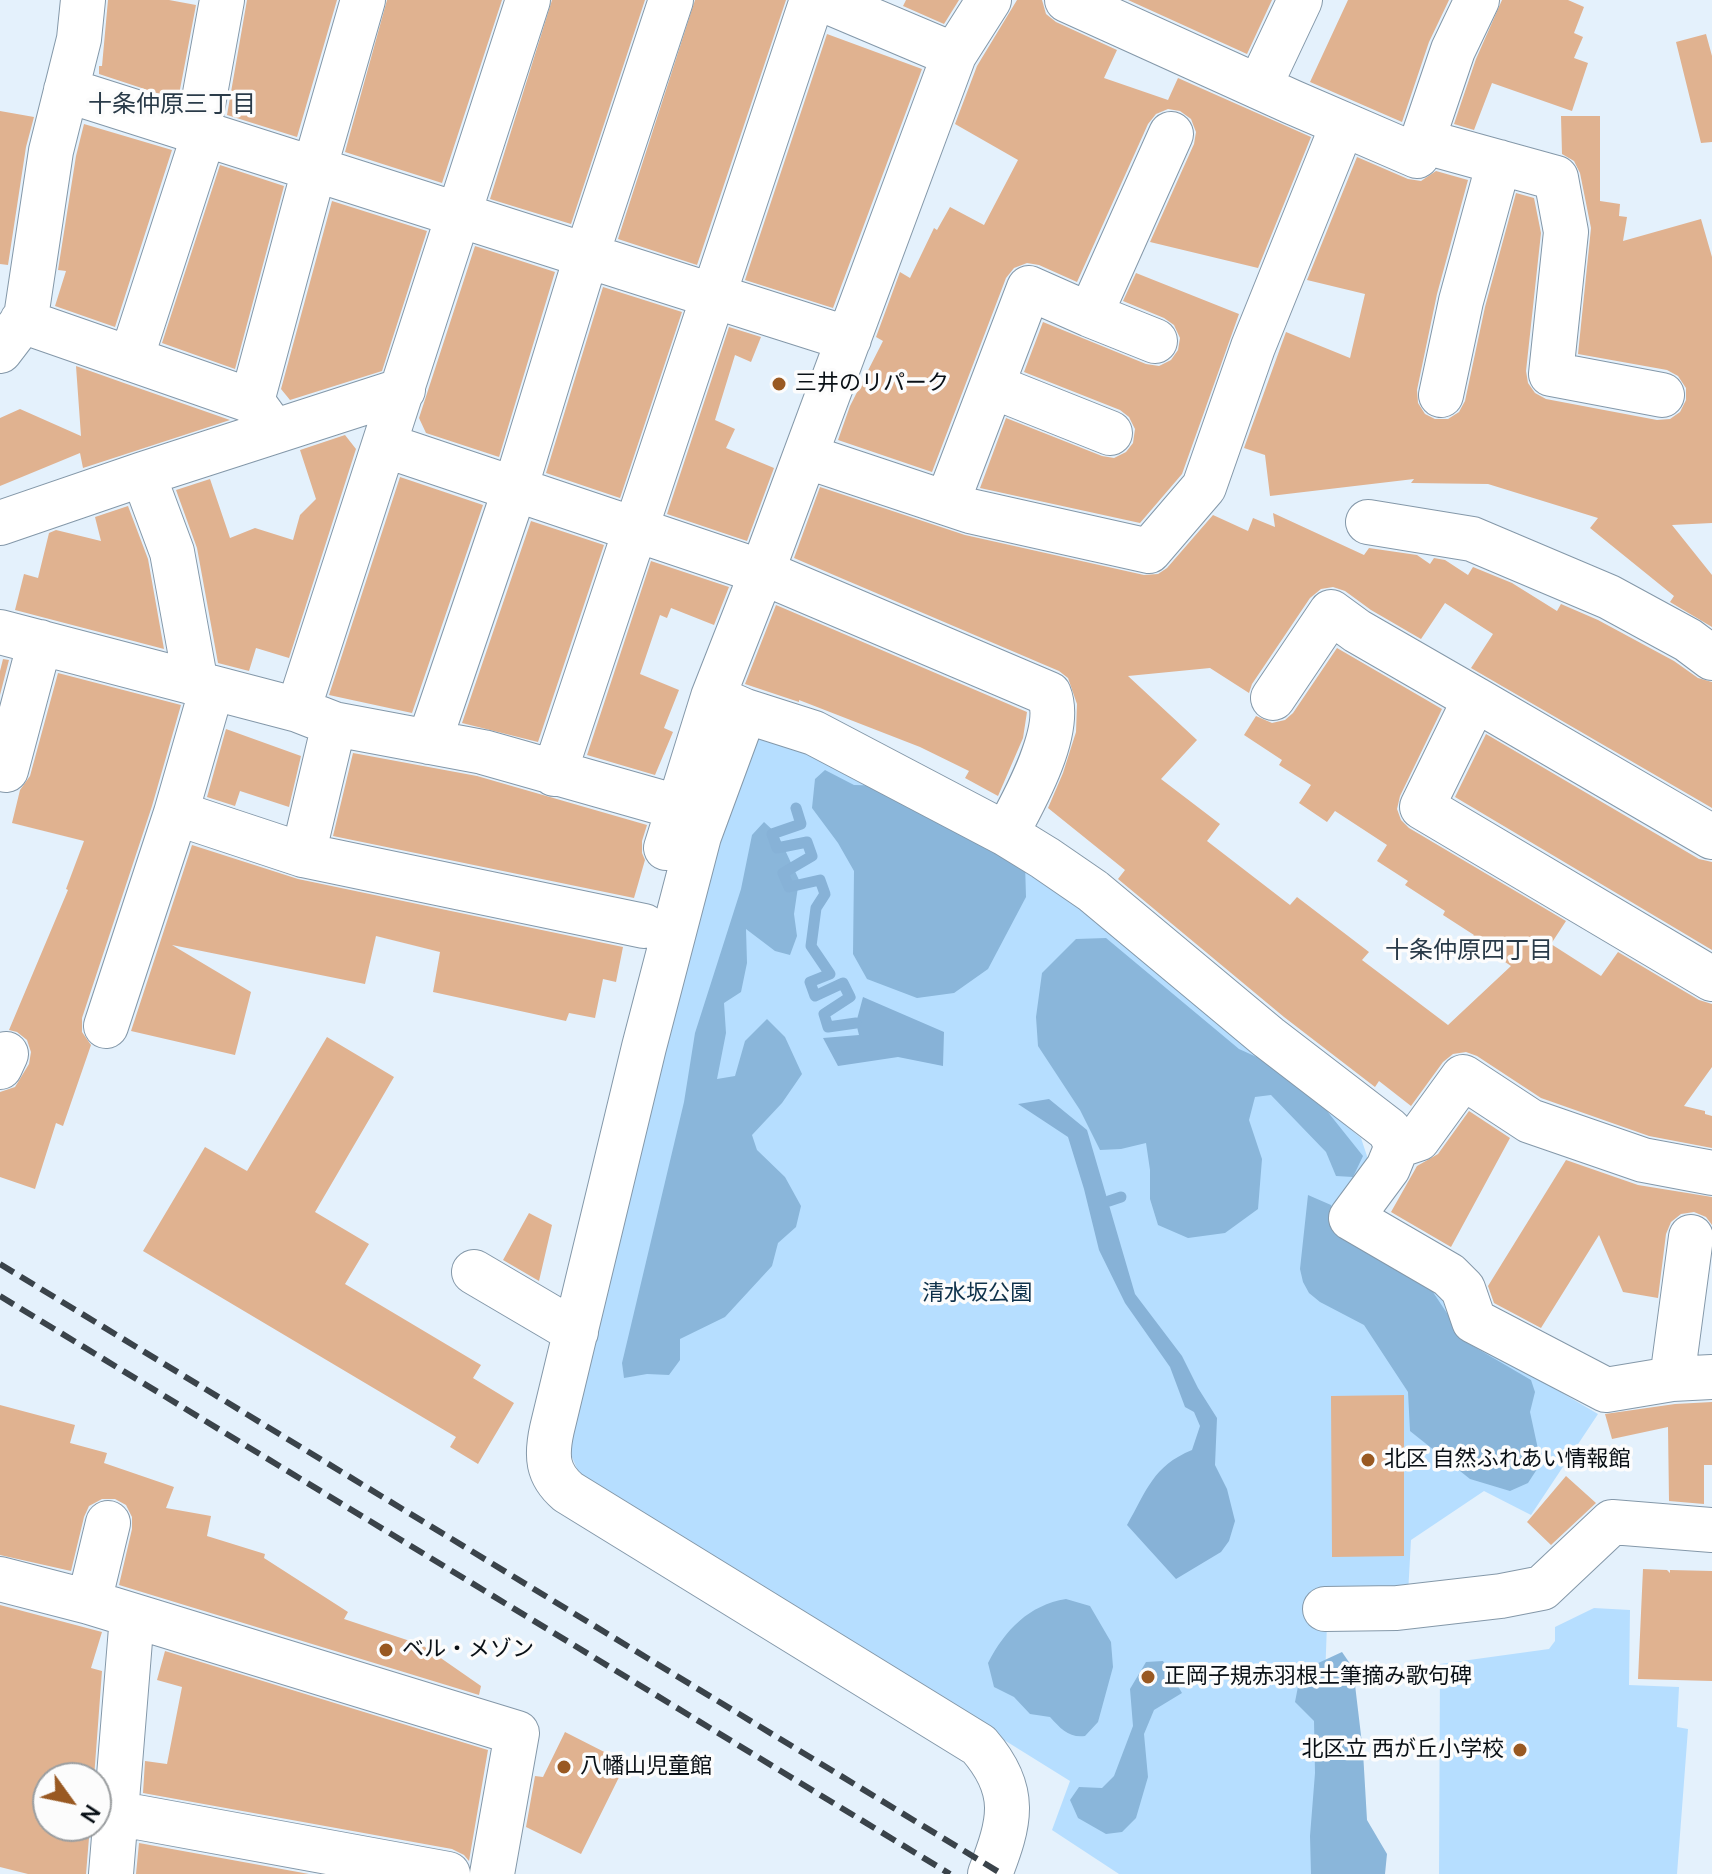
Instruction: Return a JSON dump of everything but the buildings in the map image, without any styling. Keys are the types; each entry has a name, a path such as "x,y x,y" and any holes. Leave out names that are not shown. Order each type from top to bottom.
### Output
{"street":[{"path":"83,0 79,39 13,311 263,416"},
{"path":"131,359 201,133 222,0"},
{"path":"263,416 314,170 363,0"},
{"path":"303,855 316,717 384,445 528,0"},
{"path":"429,742 515,489 587,254 671,0"},
{"path":"554,774 812,0"},
{"path":"824,0 954,55"},
{"path":"989,0 954,55 762,572 547,1448 549,1467 555,1481 568,1492 979,1745 992,1760 1003,1782 1007,1804 1008,1824 990,1874"},
{"path":"1067,0 1417,156 1453,50 1477,0"},
{"path":"1259,87 1300,0"},
{"path":"66,90 849,339"},
{"path":"805,456 970,511 1149,551 1204,487 1253,347 1343,124"},
{"path":"1090,315 1171,134"},
{"path":"1422,141 1556,178 1566,232 1547,385 1662,395"},
{"path":"1441,395 1461,301 1499,162"},
{"path":"947,503 1029,288 1155,341"},
{"path":"992,386 1110,433"},
{"path":"0,523 143,474 263,416 403,390"},
{"path":"384,445 762,572 1049,694 1055,708 1037,777 1006,834"},
{"path":"106,1026 176,813 204,686 172,552 143,474"},
{"path":"1368,522 1472,539 1609,597 1688,640 1712,658"},
{"path":"1273,698 1331,612 1357,631 1712,837"},
{"path":"6,770 20,637 316,717 483,752 677,807"},
{"path":"1475,699 1422,807 1712,979"},
{"path":"613,1069 644,926 677,807 729,704"},
{"path":"729,704 814,733 1006,834 1093,891 1268,1037 1389,1130 1397,1146 1388,1168 1351,1218 1449,1275 1463,1289 1474,1321 1606,1390 1692,1378 1691,1237"},
{"path":"176,813 303,855 644,926"},
{"path":"1397,1146 1418,1139 1463,1077 1530,1121 1643,1160 1712,1173"},
{"path":"474,1272 576,1332"},
{"path":"1325,1609 1397,1608 1542,1588 1612,1522 1712,1530"},
{"path":"89,1602 108,1523"},
{"path":"0,1579 89,1602 517,1733 492,1874"},
{"path":"111,1874 132,1616"},
{"path":"115,1813 448,1874"}],"green space":[{"name":"清水坂公園","path":"756,735 809,747 992,849 1098,921 1361,1138 1370,1165 1333,1221 1445,1287 1450,1327 1598,1414 1531,1515 1484,1491 1411,1540 1408,1594 1328,1596 1318,1874 1119,1874 1052,1830 1070,1781 580,1476 567,1445 666,1027 719,840"},
{"path":"1594,1608 1630,1610 1629,1685 1679,1687 1677,1727 1688,1729 1677,1874 1439,1874 1440,1664 1549,1649 1555,1641 1555,1627"}],"shaded area":[{"path":"825,770 854,785 890,786 1025,863 1026,897 988,969 954,993 917,998 867,979 853,954 854,871 812,808 815,779"},
{"path":"764,822 778,835 799,880 794,914 797,936 790,955 775,951 746,929 747,963 741,992 724,1003 726,1033 717,1079 735,1076 745,1041 767,1019 785,1037 802,1074 782,1103 752,1135 757,1150 785,1177 801,1206 796,1227 778,1243 772,1266 725,1317 680,1339 680,1360 669,1375 647,1374 624,1378 622,1363 684,1102 695,1033 741,889 752,835"},
{"path":"1106,938 1239,1049 1299,1076 1363,1156 1353,1177 1336,1176 1326,1152 1271,1095 1255,1097 1249,1120 1262,1159 1258,1209 1225,1233 1188,1238 1158,1225 1150,1199 1146,1143 1100,1150 1080,1110 1038,1046 1036,1017 1042,973 1076,939"},
{"path":"863,997 944,1032 943,1066 898,1057 838,1066 823,1038 859,1035 856,1023"},
{"path":"1049,1099 1087,1130 1135,1294 1182,1356 1217,1418 1215,1465 1227,1489 1235,1521 1229,1541 1221,1552 1176,1579 1127,1525 1152,1480 1168,1464 1192,1450 1200,1426 1194,1412 1185,1407 1170,1367 1125,1303 1099,1250 1068,1137 1018,1104"},
{"path":"1308,1195 1331,1205 1349,1238 1431,1289 1466,1342 1531,1380 1535,1392 1530,1412 1541,1463 1528,1483 1510,1491 1470,1479 1410,1431 1408,1392 1364,1325 1320,1302 1309,1293 1303,1282 1300,1269"},
{"path":"1066,1599 1090,1606 1111,1642 1113,1667 1098,1722 1085,1736 1070,1734 1050,1717 1030,1714 1014,1697 994,1687 988,1663 1002,1640 1020,1621 1041,1607"},
{"path":"1342,1652 1353,1668 1367,1820 1387,1854 1385,1874 1311,1874 1314,1721 1295,1702 1301,1671"},
{"path":"1163,1661 1182,1693 1154,1710 1144,1734 1148,1777 1136,1818 1122,1832 1106,1834 1078,1818 1070,1800 1079,1787 1102,1788 1114,1776 1133,1726 1130,1689 1146,1662"}],"waterway":[{"path":"796,808 801,824 772,834 777,848 807,842 812,856 783,873 789,887 820,880 825,894 816,908 811,946 830,974 810,982 815,996 843,983 850,997 824,1014 828,1027 856,1023"},
{"path":"1109,1201 1121,1197"}],"railway":[{"path":"0,1264 1002,1874"},
{"path":"0,1296 950,1874"}],"place":[{"name":"三井のリパーク","path":"779,384"},
{"name":"北区 自然ふれあい情報館","path":"1368,1460"},
{"name":"ベル・メゾン","path":"386,1650"},
{"name":"正岡子規赤羽根土筆摘み歌句碑","path":"1148,1677"},
{"name":"北区立 西が丘小学校","path":"1520,1750"},
{"name":"八幡山児童館","path":"564,1767"}],"district":[{"name":"十条仲原三丁目","path":"172,105"},
{"name":"十条仲原四丁目","path":"1469,951"}]}
